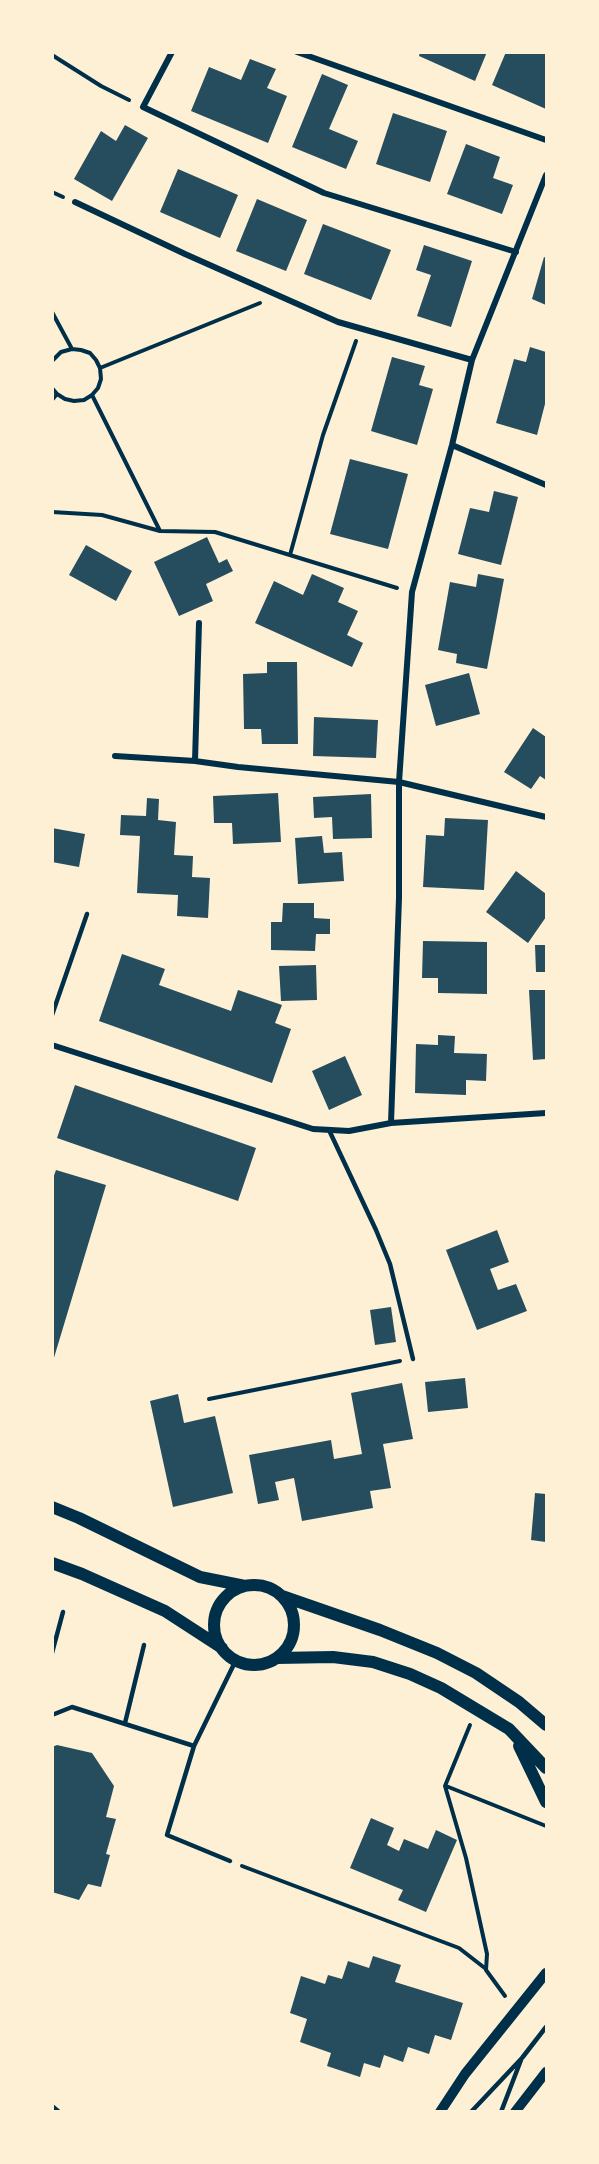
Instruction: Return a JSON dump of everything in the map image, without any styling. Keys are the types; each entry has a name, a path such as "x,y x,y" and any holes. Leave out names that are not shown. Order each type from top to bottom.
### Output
{"main road":[{"path":"52,1507 200,1577 271,1589 282,1596 380,1630 437,1653 476,1673 519,1702 546,1725"},
{"path":"52,1563 92,1578 165,1611 222,1648 236,1660 256,1665 277,1658 286,1650 291,1640 294,1629 289,1606 282,1596"},
{"path":"222,1648 216,1636 214,1623 217,1610 224,1599 234,1591 246,1586"},
{"path":"277,1658 333,1657 373,1662 410,1674 441,1688 509,1729 546,1768"},
{"path":"509,1729 527,1759 546,1802"}],"street":[{"path":"172,52 143,107 324,193 516,252"},
{"path":"297,52 546,140"},
{"path":"391,1123 399,898 399,782 412,592 452,445 472,360 546,175"},
{"path":"75,202 338,322 472,360"},
{"path":"452,445 546,485"},
{"path":"195,761 199,623"},
{"path":"115,756 195,761 399,782 546,817"},
{"path":"52,1045 313,1130 349,1131 391,1123 546,1113"},
{"path":"440,2112 465,2074 546,1973"},
{"path":"515,2112 546,2072"}],"lane":[{"path":"52,1015 87,914"},
{"path":"328,1130 390,1264 413,1359"},
{"path":"52,1653 63,1612"},
{"path":"125,1724 144,1646"},
{"path":"230,1861 168,1835 194,1746 236,1660"},
{"path":"52,1715 72,1707 194,1746"},
{"path":"471,2112 522,2058 546,2027"},
{"path":"501,2112 522,2058"},
{"path":"52,2106 59,2112"}],"path":[{"path":"52,55 101,86 143,107"},
{"path":"100,368 279,296"},
{"path":"52,312 72,349"},
{"path":"290,555 323,435 360,329"},
{"path":"52,361 61,352 72,349 90,353 100,368 101,379 98,388 84,400 64,399 52,388"},
{"path":"52,400 57,394"},
{"path":"92,395 160,531"},
{"path":"52,512 102,515 160,531 215,532 412,592"},
{"path":"209,1399 413,1359"},
{"path":"470,1725 445,1786 466,1858 487,1954 486,1970"},
{"path":"445,1786 546,1826"},
{"path":"230,1861 459,1948 486,1970 516,2010"}],"building":[{"path":"420,52 487,52 475,81 419,56"},
{"path":"506,52 546,52 546,109 492,85"},
{"path":"250,59 276,69 267,88 287,96 268,143 191,111 209,67 241,80"},
{"path":"322,74 348,85 329,129 358,141 346,169 292,147"},
{"path":"393,113 447,131 430,182 376,164"},
{"path":"125,125 148,138 112,201 74,179 101,131 116,141"},
{"path":"466,144 500,157 493,178 513,185 502,214 447,194"},
{"path":"178,169 238,195 220,238 160,212"},
{"path":"257,199 307,220 286,271 236,251"},
{"path":"323,224 391,250 371,300 304,274"},
{"path":"424,245 472,261 451,327 417,316 431,275 416,270"},
{"path":"544,257 546,258 546,305 532,299"},
{"path":"530,347 546,352 546,400 537,435 496,423 514,359 526,362"},
{"path":"392,357 425,366 419,385 433,389 417,445 371,431"},
{"path":"350,459 408,474 388,549 330,534"},
{"path":"494,491 518,497 501,565 458,554 470,508 489,512"},
{"path":"207,537 219,563 227,559 233,571 206,584 213,601 179,616 154,562"},
{"path":"86,545 132,571 116,601 69,575"},
{"path":"312,574 344,588 338,602 358,611 347,635 363,643 352,667 255,623 274,581 303,595"},
{"path":"478,574 504,579 487,669 456,663 457,654 438,650 450,582 476,587"},
{"path":"267,662 297,662 298,744 262,744 261,729 244,729 243,674 267,673"},
{"path":"469,673 480,714 436,726 425,685"},
{"path":"314,717 378,720 376,758 313,756"},
{"path":"533,728 546,737 546,780 540,776 531,789 504,772"},
{"path":"278,793 281,842 233,844 232,823 214,823 213,796"},
{"path":"371,794 372,838 333,839 332,817 314,818 313,797"},
{"path":"147,798 159,799 158,820 176,822 174,855 193,856 192,877 210,878 208,918 177,916 178,895 137,893 140,836 120,835 121,815 146,816"},
{"path":"445,818 488,820 484,890 423,887 426,835 444,836"},
{"path":"52,828 85,834 79,867 52,862"},
{"path":"322,836 324,853 342,852 344,881 298,884 295,838"},
{"path":"516,871 546,894 546,917 528,943 486,912"},
{"path":"283,903 314,903 314,918 330,919 330,934 316,934 315,951 271,950 271,922 282,922"},
{"path":"423,941 487,942 487,994 438,993 438,978 422,978"},
{"path":"535,945 546,945 546,972 536,972"},
{"path":"122,954 165,969 159,985 231,1011 238,990 282,1005 275,1023 291,1029 272,1083 99,1021"},
{"path":"316,965 317,1000 281,1001 279,966"},
{"path":"529,990 546,990 546,1059 533,1060"},
{"path":"438,1035 455,1036 454,1053 487,1054 486,1081 466,1080 466,1095 415,1093 416,1044 438,1045"},
{"path":"345,1056 362,1095 329,1110 312,1071"},
{"path":"75,1085 256,1148 238,1201 57,1138"},
{"path":"56,1170 106,1185 53,1361 52,1181"},
{"path":"497,1230 509,1262 490,1269 498,1290 516,1284 527,1311 477,1330 446,1250"},
{"path":"391,1307 396,1342 375,1345 370,1310"},
{"path":"465,1378 468,1408 428,1412 425,1382"},
{"path":"402,1383 413,1439 383,1444 391,1488 370,1491 373,1508 302,1521 294,1478 275,1482 279,1500 258,1504 249,1455 331,1440 334,1459 362,1454 351,1393"},
{"path":"178,1394 184,1423 215,1416 233,1493 173,1507 150,1401"},
{"path":"535,1493 546,1494 546,1542 531,1540"},
{"path":"57,1745 92,1753 114,1786 106,1817 116,1819 106,1854 110,1855 101,1887 88,1884 79,1900 52,1892 52,1747"},
{"path":"371,1818 394,1828 387,1845 399,1851 404,1839 428,1849 436,1830 457,1840 426,1912 398,1900 403,1890 350,1868"},
{"path":"373,1956 401,1965 395,1982 463,2003 451,2040 435,2035 429,2054 408,2047 403,2062 384,2055 380,2068 364,2063 360,2077 327,2066 331,2053 300,2042 307,2019 290,2013 301,1976 325,1984 328,1975 342,1979 348,1961 369,1968"}]}
